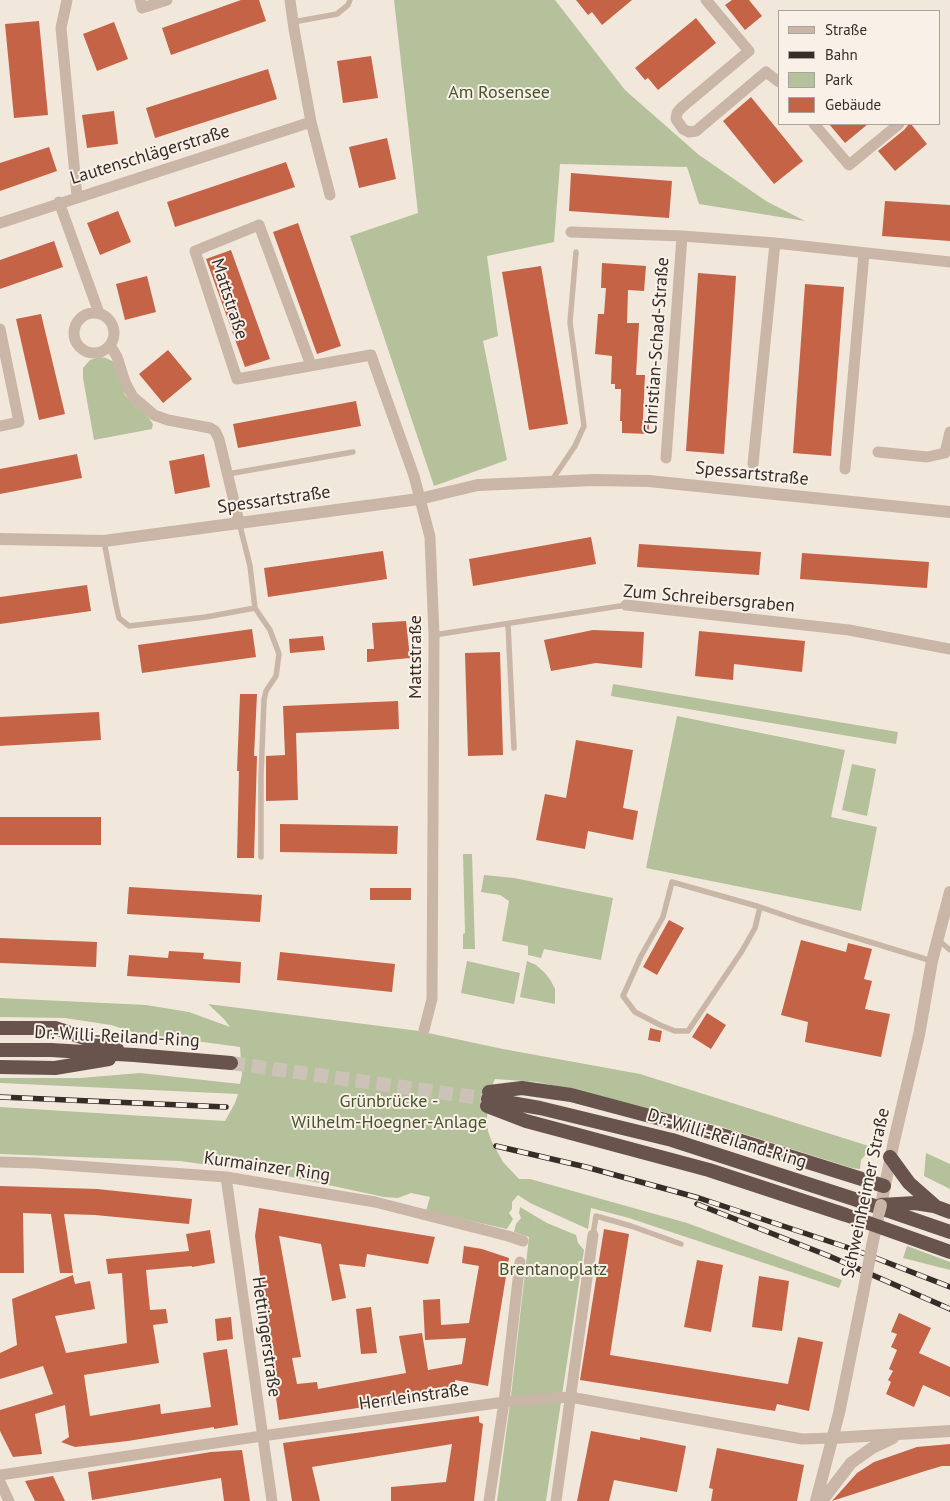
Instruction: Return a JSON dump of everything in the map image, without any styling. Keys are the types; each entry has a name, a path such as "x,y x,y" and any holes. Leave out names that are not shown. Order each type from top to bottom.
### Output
{"highway":[{"path":"0,1028 55,1028 134,1054"},
{"name":"Dr.-Willi-Reiland-Ring","path":"0,1050 51,1050 134,1054 231,1063"},
{"path":"0,1067 55,1068 134,1054"},
{"path":"488,1099 522,1088 571,1095 725,1136 881,1205 950,1252"},
{"path":"488,1099 526,1121 709,1170 881,1205 905,1203 934,1206 950,1212"},
{"name":"Dr.-Willi-Reiland-Ring","path":"488,1099 540,1108 672,1140 950,1232"},
{"path":"890,1157 909,1182 934,1206"}],"street":[{"path":"67,0 61,28 77,196"},
{"path":"140,0 142,8 167,0"},
{"path":"290,0 311,122 330,195"},
{"path":"706,0 749,51 681,108 677,113 676,119 683,129 689,132 696,131 766,72 778,80"},
{"name":"Lautenschlägerstraße","path":"0,223 77,196 311,122"},
{"path":"815,125 849,165 898,125"},
{"path":"59,202 99,313 110,320 113,326 114,333 110,345 105,349 93,352 86,350 77,342 75,329 77,323 86,315 99,313"},
{"name":"Mattstraße","path":"311,365 259,225 195,251 237,379 372,354 414,476 430,537 434,636 432,999 424,1030"},
{"name":"Christian-Schad-Straße","path":"571,232 682,236 775,243 950,262"},
{"name":"Christian-Schad-Straße","path":"666,458 682,236"},
{"path":"753,464 775,243"},
{"path":"845,469 864,253"},
{"path":"0,329 20,422 0,426"},
{"path":"110,345 117,357 125,382 133,396 154,415 168,420 210,428 214,432 219,439 240,522"},
{"path":"878,452 928,457 944,453 950,432"},
{"name":"Spessartstraße","path":"0,539 104,541 419,499 478,485 551,482 650,481 950,512"},
{"name":"Zum Schreibersgraben","path":"626,605 848,630 950,649"},
{"name":"Schweinheimer Straße","path":"816,1501 839,1413 890,1157 919,1035 932,961 950,892"},
{"name":"Kurmainzer Ring","path":"0,1162 226,1177 375,1202 523,1241"},
{"name":"Hettingerstraße","path":"226,1177 272,1501"},
{"path":"556,1501 593,1235"},
{"path":"489,1501 504,1402 520,1262"},
{"name":"Herrleinstraße","path":"0,1475 504,1402 570,1397 802,1438 832,1438"},
{"path":"832,1438 950,1432"},
{"path":"822,1501 851,1463 872,1448 900,1435"},
{"path":"0,1482 9,1501"}],"lane":[{"path":"293,22 337,14 348,5 350,0"},
{"path":"551,482 575,446 584,426 570,322 576,252"},
{"path":"228,474 353,452"},
{"path":"240,522 250,566 255,608 270,630 279,654 276,676 266,691 264,700 261,776 261,857"},
{"path":"104,541 116,605 120,618 129,626 158,624 255,608"},
{"name":"Zum Schreibersgraben","path":"434,636 626,605"},
{"path":"508,625 514,748"},
{"path":"760,907 755,928 742,951 688,1031 675,1031 660,1026 635,1012 627,1004 623,996 641,956 663,917 672,882 760,907 932,961"},
{"path":"937,939 950,950"},
{"path":"593,1235 596,1216 681,1244"}],"green space":[{"name":"Am Rosensee","path":"394,0 555,0 625,90 699,155 766,201 805,221 699,204 687,167 560,164 554,242 487,256 498,336 483,341 507,460 434,486 350,236 418,213"},
{"path":"99,357 114,362 119,372 125,395 135,406 144,412 153,424 152,429 94,440 83,378 83,368 90,360"},
{"path":"613,684 898,732 896,744 611,696"},
{"path":"677,716 845,750 831,817 877,827 861,911 646,868"},
{"path":"852,764 876,769 867,816 842,810"},
{"path":"463,854 472,854 475,949 463,949 463,934 465,933"},
{"path":"484,875 514,878 613,898 601,960 544,949 541,958 528,955 528,946 502,941 509,901 500,895 481,892"},
{"path":"467,961 520,973 514,1004 461,993"},
{"path":"527,961 536,965 551,981 555,989 555,1004 520,997"},
{"name":"Grünbrücke - Wilhelm-Hoegner-Anlage","path":"0,998 146,1005 189,1012 230,1027 208,1004 419,1031 503,1049 640,1074 872,1147 861,1160 860,1169 852,1168 719,1126 537,1082 495,1079 489,1093 487,1118 491,1140 503,1162 519,1179 530,1179 687,1223 842,1280 839,1288 629,1218 591,1208 588,1229 530,1203 518,1195 512,1202 512,1209 509,1213 513,1219 507,1229 426,1211 430,1197 411,1193 398,1198 384,1197 282,1175 180,1161 0,1154 0,1107 225,1121 238,1094 0,1083 0,1078 80,1078 140,1073 240,1084 242,1074 240,1047 136,1033 111,1025 65,1018 0,1017"},
{"path":"926,1153 950,1164 950,1189 924,1176"},
{"name":"Brentanoplatz","path":"520,1207 547,1223 576,1235 578,1243 584,1250 546,1501 497,1501 529,1237 514,1232 516,1224 521,1218 519,1213"},
{"path":"907,1246 950,1262 950,1270 903,1258"}],"building":[{"path":"241,0 259,0 266,21 171,55 162,28"},
{"path":"576,0 632,0 602,25 592,12 588,15"},
{"path":"732,0 749,0 762,16 745,30 725,5"},
{"path":"696,18 716,43 658,90 648,78 645,80 635,68"},
{"path":"39,21 48,115 14,118 5,24"},
{"path":"114,22 128,59 97,71 83,34"},
{"path":"371,56 378,98 343,103 337,61"},
{"path":"268,69 277,99 155,138 146,108"},
{"path":"751,97 803,161 774,184 723,121"},
{"path":"114,111 118,144 87,148 82,115"},
{"path":"830,125 867,125 845,143"},
{"path":"908,125 912,125 927,144 895,171 878,151"},
{"path":"387,138 396,179 359,188 349,147"},
{"path":"49,147 57,171 0,191 0,163"},
{"path":"286,162 295,187 175,227 167,202"},
{"path":"571,173 672,181 669,218 569,211"},
{"path":"885,201 950,205 950,241 882,236"},
{"path":"118,211 131,242 100,255 87,223"},
{"path":"298,223 341,346 317,354 273,232"},
{"path":"54,241 63,267 0,289 0,260"},
{"path":"231,250 270,359 245,367 206,259"},
{"path":"602,263 646,266 644,291 628,290 627,323 639,323 636,375 645,375 643,419 649,419 649,434 622,433 622,421 620,421 621,389 615,389 615,384 611,384 612,356 595,354 598,314 604,314 606,288 601,288"},
{"path":"541,266 568,424 529,430 502,272"},
{"path":"698,273 736,276 724,454 686,451"},
{"path":"147,276 156,312 125,320 116,284"},
{"path":"805,284 844,287 831,456 793,453"},
{"path":"41,314 65,414 39,420 16,319"},
{"path":"168,350 192,379 163,403 139,374"},
{"path":"356,401 361,426 238,448 233,424"},
{"path":"77,454 82,478 0,494 0,469"},
{"path":"204,454 210,487 175,494 169,461"},
{"path":"591,537 596,564 473,586 469,559"},
{"path":"639,544 761,552 759,575 637,567"},
{"path":"383,551 387,579 268,597 264,568"},
{"path":"802,553 929,562 927,588 800,579"},
{"path":"87,585 91,611 0,624 0,597"},
{"path":"406,621 410,658 367,662 367,649 374,649 372,623"},
{"path":"252,629 256,657 142,673 138,645"},
{"path":"593,630 644,632 642,668 596,663 551,671 544,640"},
{"path":"699,631 805,641 802,672 734,664 733,680 695,676"},
{"path":"323,636 325,650 290,653 289,639"},
{"path":"500,652 503,755 468,756 465,653"},
{"path":"240,694 257,694 254,756 257,756 254,858 237,858 239,771 237,771"},
{"path":"398,701 399,729 296,733 298,800 266,801 266,756 285,755 283,706"},
{"path":"99,712 101,740 0,746 0,717"},
{"path":"576,740 633,750 623,808 638,811 633,840 588,831 585,849 536,840 545,794 566,798"},
{"path":"0,817 101,817 101,845 0,845"},
{"path":"280,824 398,826 397,854 280,852"},
{"path":"129,887 262,895 260,922 127,914"},
{"path":"370,888 411,888 411,900 370,900"},
{"path":"669,920 684,928 657,975 643,967"},
{"path":"0,938 97,942 96,967 0,963"},
{"path":"801,940 846,952 848,943 872,949 864,979 872,981 865,1009 890,1014 881,1057 805,1042 808,1022 781,1015"},
{"path":"169,951 204,953 203,959 241,962 240,983 127,976 129,955 168,958"},
{"path":"280,952 395,964 392,992 277,980"},
{"path":"707,1013 726,1025 711,1049 692,1037"},
{"path":"650,1028 662,1031 660,1042 648,1040"},
{"path":"0,1186 97,1189 192,1199 189,1224 64,1214 73,1273 60,1273 51,1214 23,1213 24,1273 0,1273"},
{"path":"259,1208 435,1237 428,1264 367,1254 365,1267 339,1264 346,1298 332,1301 321,1244 279,1236 301,1357 292,1358 297,1384 317,1382 318,1389 406,1373 399,1336 422,1333 428,1370 462,1364 466,1338 425,1340 423,1300 440,1299 441,1325 469,1323 479,1266 462,1263 464,1246 482,1249 509,1258 488,1386 455,1380 456,1393 279,1420 255,1236"},
{"path":"604,1229 629,1234 610,1355 788,1384 798,1337 823,1342 809,1411 777,1404 775,1411 580,1380"},
{"path":"210,1230 215,1263 192,1267 146,1270 150,1310 166,1309 168,1323 153,1325 159,1363 84,1375 90,1416 160,1404 161,1414 211,1407 203,1353 227,1349 238,1425 75,1447 61,1442 69,1437 65,1405 35,1414 42,1454 13,1457 0,1431 0,1410 53,1394 43,1366 0,1379 0,1353 17,1345 12,1299 73,1275 75,1284 90,1281 95,1309 55,1316 66,1353 127,1343 122,1273 108,1274 106,1259 189,1251 186,1234"},
{"path":"697,1260 723,1265 711,1332 684,1327"},
{"path":"759,1276 789,1281 782,1331 752,1327"},
{"path":"371,1307 377,1353 361,1354 356,1309"},
{"path":"899,1313 931,1328 919,1353 950,1367 950,1397 923,1385 914,1407 886,1394 891,1382 888,1380 893,1371 889,1369 897,1350 891,1347 897,1334 891,1332"},
{"path":"231,1317 233,1339 217,1341 215,1319"},
{"path":"479,1416 479,1422 483,1424 474,1501 391,1501 391,1487 446,1482 452,1444 312,1467 320,1501 292,1501 283,1443"},
{"path":"591,1431 640,1440 640,1437 686,1446 677,1492 614,1480 609,1501 577,1501"},
{"path":"950,1444 950,1466 942,1466 925,1471 832,1501 857,1473 874,1462 917,1447"},
{"path":"717,1448 804,1465 797,1501 711,1501 713,1489 709,1488"},
{"path":"242,1450 250,1501 224,1501 221,1478 92,1500 88,1472 211,1452"},
{"path":"53,1476 65,1501 35,1501 25,1481"}],"tunnel":[{"path":"231,1063 488,1099"}],"railway":[{"path":"0,1097 226,1107"},
{"path":"496,1146 586,1167 699,1198 855,1250 950,1287"},
{"path":"697,1204 829,1256 950,1309"}]}
